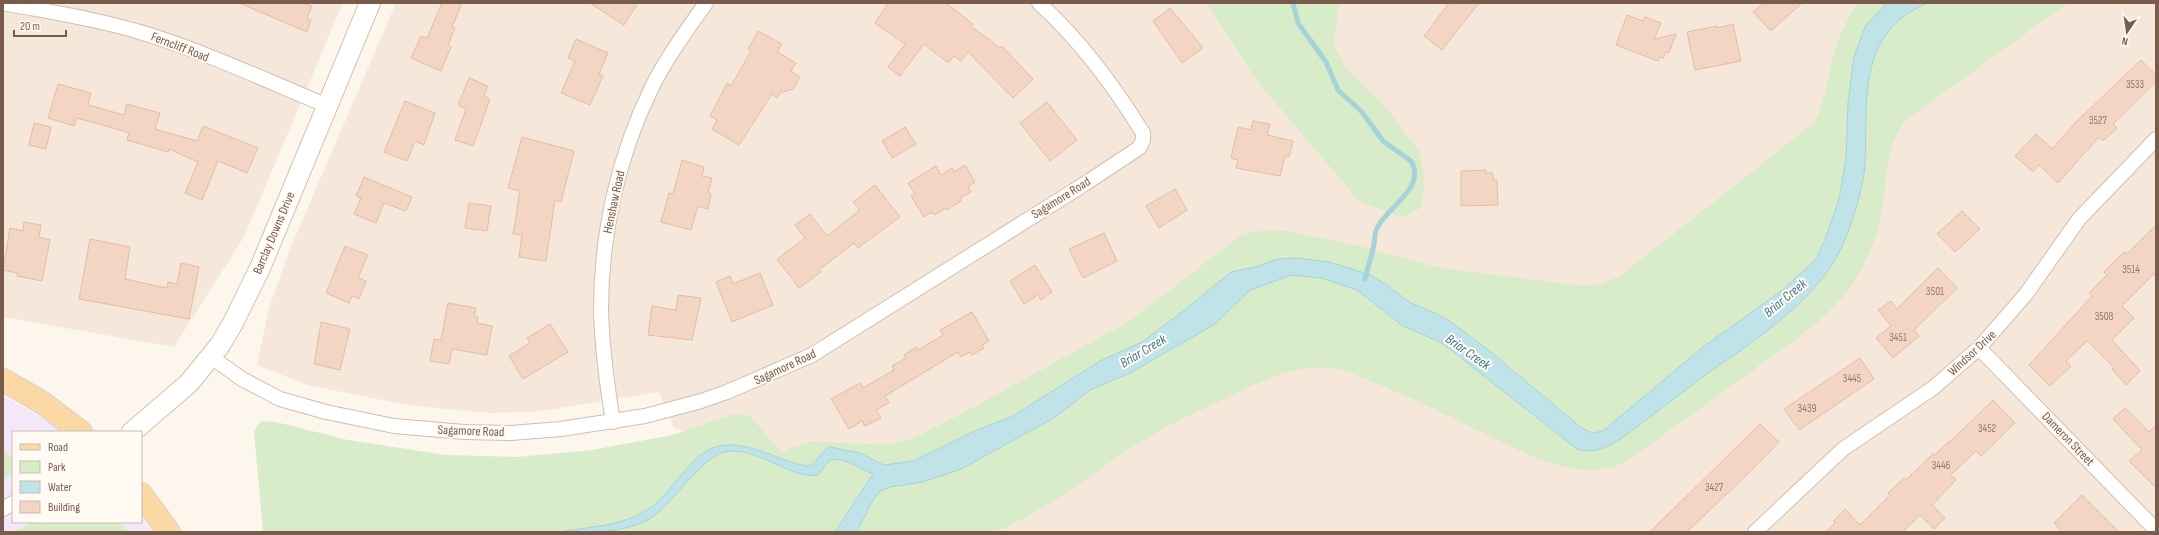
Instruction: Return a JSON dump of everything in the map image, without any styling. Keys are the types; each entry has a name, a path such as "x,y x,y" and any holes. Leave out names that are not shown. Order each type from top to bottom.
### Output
{"main road":[{"path":"3,380 43,403 80,431"},
{"path":"142,495 169,532"}],"street":[{"name":"Ferncliff Road","path":"3,3 25,5 94,21 164,40 328,106"},
{"name":"Barclay Downs Drive","path":"133,431 179,393 211,357 227,333 246,297 328,106 370,3"},
{"name":"Henshaw Road","path":"613,422 604,357 601,311 602,269 614,195 631,140 649,94 675,48 706,3"},
{"name":"Sagamore Road","path":"211,357 242,379 280,399 319,410 394,426 464,432 511,433 561,429 613,422 645,416 701,402 745,385 812,355 1137,150 1143,140 1141,131 1086,53 1039,3"},
{"name":"Windsor Drive","path":"1755,532 1843,449 1933,388 1979,348 2026,294 2079,219 2156,139"},
{"name":"Dameron Street","path":"1979,348 2156,530"},
{"path":"3,508 12,504"}],"shaded area":[{"path":"3,3 343,3 244,237 174,347 3,317"},
{"path":"396,3 2156,3 2156,532 840,532 870,491 674,428 659,392 535,412 489,413 407,405 307,385 257,365 269,308 290,249"},
{"path":"3,396 50,422 62,431 12,431 12,523 142,523 142,517 152,532 3,532"}],"green space":[{"path":"1207,3 1339,3 1334,44 1345,67 1384,105 1420,152 1425,186 1421,208 1401,217 1359,201 1256,80"},
{"path":"1858,3 2068,3 1906,120 1898,132 1889,156 1878,231 1862,269 1841,300 1798,338 1644,449 1613,467 1597,470 1580,469 1546,461 1513,448 1446,414 1395,391 1347,372 1322,367 1284,373 1247,388 1172,424 1148,437 1068,492 996,532 263,532 254,431 261,421 276,422 348,440 446,455 517,457 592,450 672,435 737,413 751,417 783,454 791,448 811,441 884,445 914,438 965,412 1117,328 1155,302 1241,236 1253,232 1271,230 1287,231 1363,247 1440,268 1584,286 1601,284 1620,276 1805,130 1815,120 1824,96 1837,43"},
{"path":"3,451 12,458 12,472 3,481"},
{"path":"32,523 121,523 129,532 12,532"}],"water":[{"name":"Briar Creek","path":"1887,3 1928,3 1905,16 1888,32 1877,50 1867,93 1865,164 1862,183 1858,201 1846,237 1836,259 1822,279 1786,316 1625,436 1602,448 1590,451 1577,449 1442,343 1403,326 1357,290 1321,278 1292,275 1250,290 1215,324 1132,372 1090,390 1054,418 961,469 922,482 890,487 880,491 873,500 857,532 835,532 873,474 850,463 832,460 828,462 818,475 808,475 797,473 749,453 737,451 725,452 706,463 668,503 651,518 641,523 629,527 606,531 559,532 606,525 629,519 640,514 658,501 700,456 709,449 719,446 742,446 797,464 808,466 830,447 860,453 884,465 913,461 975,431 1013,416 1100,361 1142,342 1186,309 1231,272 1259,266 1277,259 1296,258 1329,262 1368,274 1387,285 1409,302 1437,314 1451,322 1487,349 1583,429 1593,433 1603,431 1703,347 1784,289 1815,260 1825,240 1839,199 1846,159 1848,102 1854,56 1866,25"}],"building":[{"path":"239,3 302,3 312,6 307,18 311,20 307,32"},
{"path":"442,3 462,3 452,27 455,28 448,45 451,47 441,71 411,58 421,36 427,38"},
{"path":"590,3 638,3 624,25"},
{"path":"888,3 946,3 973,24 971,26 1000,48 1002,46 1033,79 1013,98 968,52 961,61 954,56 948,63 924,44 900,76 888,67 905,44 875,23"},
{"path":"1449,3 1479,3 1442,50 1424,36"},
{"path":"1763,3 1802,3 1771,31 1753,12"},
{"path":"1170,8 1203,48 1182,63 1153,21"},
{"path":"1627,15 1643,21 1645,17 1661,23 1654,39 1676,34 1669,53 1666,52 1663,58 1659,57 1658,61 1616,45"},
{"path":"1733,24 1741,61 1695,70 1687,32"},
{"path":"758,31 782,44 777,52 796,63 791,71 800,77 793,89 780,93 777,98 772,94 739,145 712,129 717,120 710,116 727,83 731,86 751,51 748,49"},
{"path":"576,39 608,53 599,74 603,76 590,105 561,93 575,61 568,58"},
{"path":"2141,60 2156,75 2156,81 2113,124 2117,128 2103,141 2099,137 2058,183 2039,165 2033,172 2015,156 2036,134 2052,149 2076,122"},
{"path":"469,78 488,86 484,96 490,99 473,146 455,140 466,109 458,105"},
{"path":"58,84 91,93 88,105 124,115 127,104 160,113 155,129 197,141 203,126 258,148 247,173 218,161 202,200 185,193 198,162 169,149 168,152 127,140 129,133 120,130 77,118 74,126 48,118"},
{"path":"405,101 435,113 424,145 415,141 407,161 384,152"},
{"path":"1047,102 1077,140 1050,161 1020,123"},
{"path":"1253,121 1270,124 1267,135 1293,141 1289,157 1285,156 1280,176 1236,168 1238,160 1231,158 1238,127 1251,130"},
{"path":"34,123 51,127 46,149 29,145"},
{"path":"905,127 916,144 892,158 882,141"},
{"path":"522,137 574,151 561,202 555,200 546,261 519,257 522,235 513,234 520,191 508,188"},
{"path":"682,160 704,167 702,176 712,178 708,193 711,194 708,209 698,206 691,230 661,222 669,193 673,194"},
{"path":"965,165 975,182 968,187 971,192 960,198 961,201 947,210 946,208 934,215 932,212 924,217 911,196 915,194 908,183 936,166 941,175 952,168 954,172"},
{"path":"1486,170 1485,173 1493,173 1493,180 1497,180 1498,205 1461,206 1461,171"},
{"path":"364,177 412,197 406,211 384,203 376,223 354,214 361,198 356,196"},
{"path":"875,185 900,217 858,248 854,243 819,270 821,272 799,288 777,259 805,238 795,225 810,214 827,236 860,210 853,202"},
{"path":"1175,189 1187,210 1159,228 1146,206"},
{"path":"469,203 491,206 487,231 465,228"},
{"path":"1962,211 1980,229 1955,252 1937,234"},
{"path":"24,222 41,225 39,237 50,240 42,281 17,276 17,273 3,270 10,228 23,231"},
{"path":"2156,225 2156,272 2122,306 2134,318 2112,340 2140,371 2126,385 2112,369 2114,368 2087,341 2066,361 2071,366 2050,386 2029,365 2092,296 2089,293 2107,275 2104,272 2124,252 2127,254"},
{"path":"1104,233 1117,261 1083,278 1069,249"},
{"path":"90,239 130,247 125,279 167,288 168,282 177,284 181,263 199,267 189,319 79,299"},
{"path":"345,246 368,255 358,278 366,281 359,299 352,296 349,303 326,293"},
{"path":"1035,265 1052,292 1041,300 1038,295 1024,304 1010,281"},
{"path":"1938,268 1957,288 1914,330 1919,336 1893,358 1876,338 1891,326 1878,310 1891,301 1897,309"},
{"path":"760,273 773,305 732,322 716,282 730,276 733,284"},
{"path":"678,295 701,298 692,340 648,335 652,306 676,310"},
{"path":"448,303 476,308 474,316 478,317 477,323 492,326 487,355 452,349 449,364 430,361 434,339 441,340"},
{"path":"972,312 989,341 982,345 984,348 972,355 970,352 961,357 958,352 885,396 889,403 876,410 881,418 865,426 862,421 849,429 831,399 860,383 863,388 894,370 892,366 906,358 904,355 916,347 918,350 943,335 940,330"},
{"path":"321,322 350,329 340,370 314,364"},
{"path":"550,324 568,352 523,379 509,356 530,343 527,338"},
{"path":"1860,358 1874,379 1799,430 1784,409"},
{"path":"1993,400 2015,423 1981,456 1976,451 1951,475 1956,480 1932,505 1945,518 1934,529 1920,515 1903,532 1826,532 1835,523 1833,521 1845,509 1860,525 1890,495 1888,493 1904,478 1906,480 1933,454 1935,455 1949,441 1950,442"},
{"path":"2125,408 2149,432 2156,425 2156,488 2129,461 2142,450 2113,419"},
{"path":"1760,424 1779,442 1754,468 1687,532 1650,532"},
{"path":"2082,495 2119,532 2062,532 2054,523"}],"waterway":[{"path":"1293,3 1298,23 1326,62 1338,90 1361,111 1383,141 1411,161 1415,171 1414,180 1410,189 1382,220 1377,228 1374,246 1365,279"}]}
